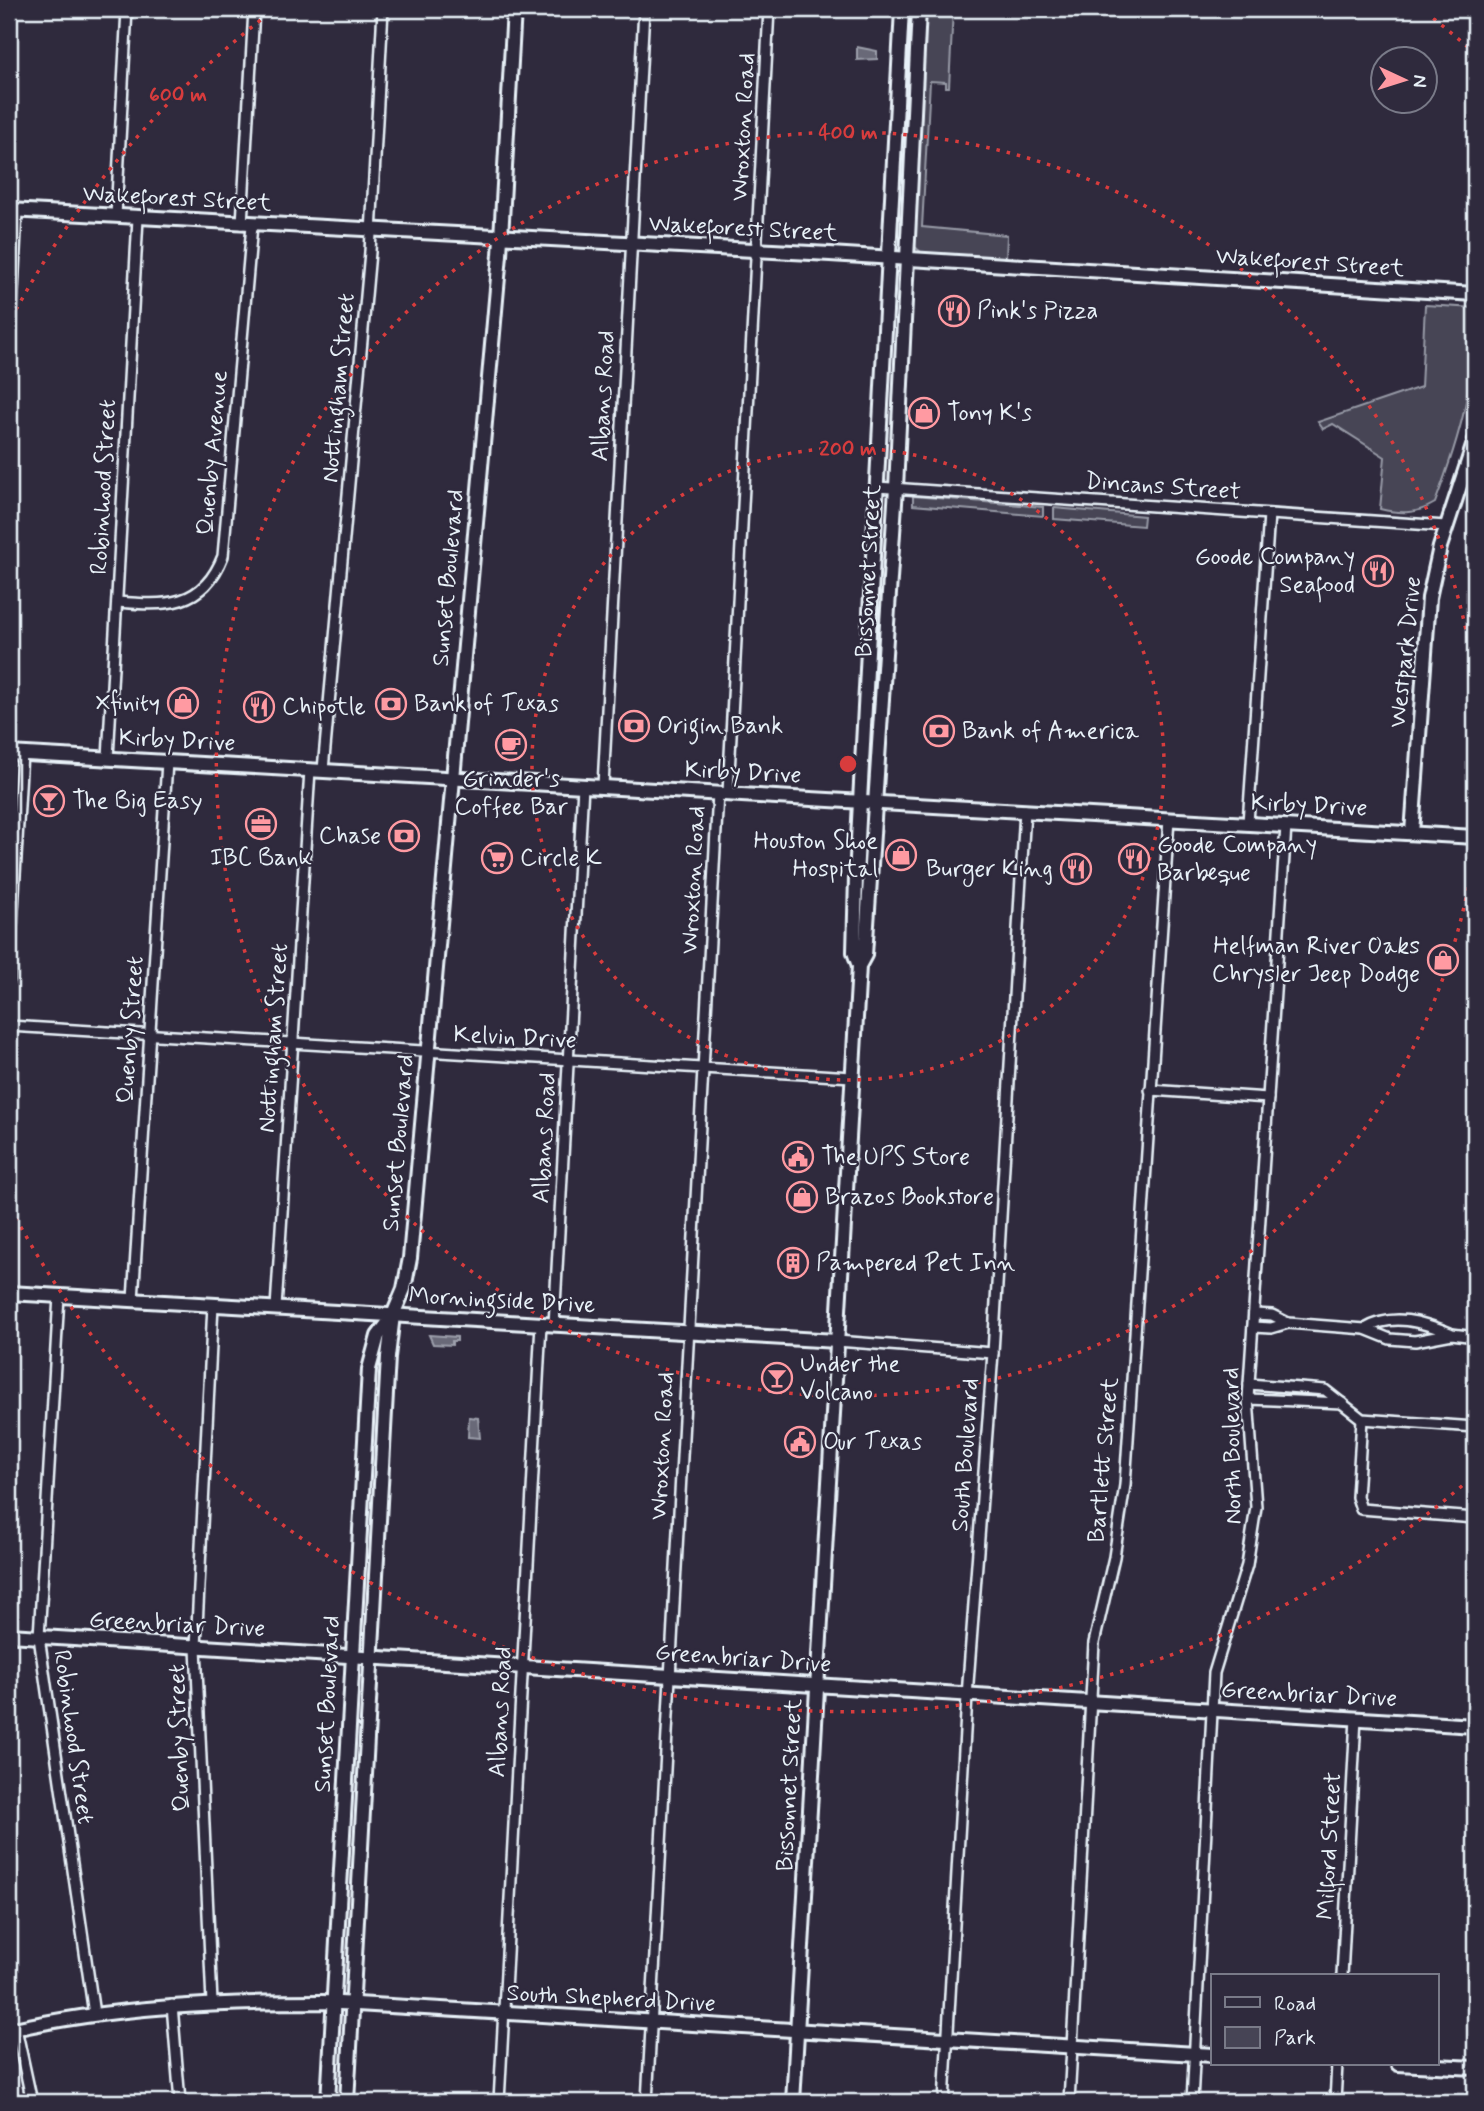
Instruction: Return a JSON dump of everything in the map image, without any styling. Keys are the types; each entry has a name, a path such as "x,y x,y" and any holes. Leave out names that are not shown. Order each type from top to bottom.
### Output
{"main road":[{"name":"Sunset Boulevard","path":"328,2102 369,1369 378,1336 393,1315 404,1289 410,1258 502,237 514,9"},
{"name":"Bissonnet Street","path":"793,2102 859,966 854,952 902,9"},
{"name":"Bissonnet Street","path":"859,966 865,955 887,631 919,9"},
{"name":"Wakeforest Street","path":"13,211 757,250 1475,294"},
{"name":"Westpark Drive","path":"1412,833 1429,598 1446,526 1475,440"},
{"path":"869,630 887,631"},
{"name":"Kirby Drive","path":"9,753 1475,836"},
{"name":"Morningside Drive","path":"9,1293 837,1341"},
{"name":"Sunset Boulevard","path":"346,2102 370,1656 393,1315"},
{"name":"Greenbriar Drive","path":"9,1635 669,1674 1210,1712 1475,1726"},
{"name":"South Shepherd Drive","path":"12,2029 94,2014 172,2005 333,2002 1211,2055"},
{"path":"1436,2066 1475,2068"}],"street":[{"path":"116,216 127,9"},
{"name":"Quenby Avenue","path":"117,602 166,604 191,597 210,580 223,556 247,225 254,9"},
{"name":"Nottingham Street","path":"276,1308 293,1043 316,770 372,231 383,9"},
{"name":"Albans Road","path":"603,786 645,9"},
{"name":"Wroxton Road","path":"647,2102 688,1333 757,250 769,9"},
{"path":"9,374 13,211"},
{"name":"Robinhood Street","path":"108,758 138,218"},
{"name":"Dincans Street","path":"877,486 1446,526"},
{"path":"1248,823 1269,514"},
{"path":"9,980 22,753"},
{"name":"Quenby Street","path":"133,1300 167,762"},
{"name":"Albans Road","path":"554,1325 583,785"},
{"name":"South Boulevard","path":"944,2102 967,1696 993,1353 1025,810"},
{"name":"Bartlett Street","path":"1069,2102 1089,1703 1094,1643 1119,1535 1125,1485 1169,819"},
{"name":"North Boulevard","path":"1192,2102 1210,1712 1219,1650 1254,1534 1256,1477 1248,1426 1248,1399 1286,825"},
{"name":"Kelvin Drive","path":"9,1026 852,1077"},
{"path":"1150,1090 1268,1098"},
{"name":"Robinhood Street","path":"59,1296 39,1637 94,2014"},
{"name":"Quenby Street","path":"212,2003 196,1647 213,1305"},
{"path":"1254,1314 1272,1315 1288,1323"},
{"path":"1365,1329 1390,1319 1419,1322 1452,1334"},
{"path":"1253,1327 1271,1328 1288,1323 1365,1329 1390,1339 1415,1341 1452,1334 1475,1335"},
{"name":"Albans Road","path":"499,2102 541,1324"},
{"name":"Morningside Drive","path":"837,1341 993,1353"},
{"path":"1249,1384 1325,1390 1362,1419 1475,1427"},
{"path":"1294,1402 1295,1387"},
{"path":"1248,1399 1342,1403"},
{"path":"1362,1419 1357,1497 1361,1509 1475,1518"},
{"name":"Milford Street","path":"1342,1974 1356,1718"},
{"path":"172,2005 180,2102"},
{"path":"12,2029 32,2102"},
{"path":"1335,2102 1337,2066"}],"green space":[{"path":"909,9 914,9 904,195 902,153"},
{"path":"925,9 953,9 949,87 946,87 946,82 930,81 922,227 1007,235 1006,260 923,254 913,245"},
{"path":"1425,305 1475,308 1472,361 1465,408 1435,503 1415,511 1388,511 1380,509 1385,457 1333,424 1323,429 1318,422 1421,387"},
{"path":"913,496 1043,507 1043,516 913,505"},
{"path":"1054,508 1144,516 1143,526 1054,519"}],"water":[{"path":"857,47 877,51 877,59 857,60"},
{"path":"429,1335 457,1337 457,1341 452,1341 452,1345 433,1344"},
{"path":"469,1417 478,1418 480,1438 468,1437"}],"place":[{"name":"Pink's Pizza","path":"954,311"},
{"name":"Tony K's","path":"924,413"},
{"name":"Goode Company Seafood","path":"1378,571"},
{"name":"Xfinity","path":"183,703"},
{"name":"Bank of Texas","path":"391,704"},
{"name":"Chipotle","path":"259,707"},
{"name":"Origin Bank","path":"634,726"},
{"name":"Bank of America","path":"939,731"},
{"name":"Grinder's Coffee Bar","path":"511,745"},
{"name":"The Big Easy","path":"49,801"},
{"name":"IBC Bank","path":"261,824"},
{"name":"Chase","path":"404,836"},
{"name":"Houston Shoe Hospital","path":"901,855"},
{"name":"Circle K","path":"497,858"},
{"name":"Goode Company Barbeque","path":"1134,859"},
{"name":"Burger King","path":"1076,869"},
{"name":"Helfman River Oaks Chrysler Jeep Dodge","path":"1443,960"},
{"name":"The UPS Store","path":"798,1157"},
{"name":"Brazos Bookstore","path":"802,1197"},
{"name":"Pampered Pet Inn","path":"793,1263"},
{"name":"Under the Volcano","path":"777,1378"},
{"name":"Our Texas","path":"800,1442"}]}
